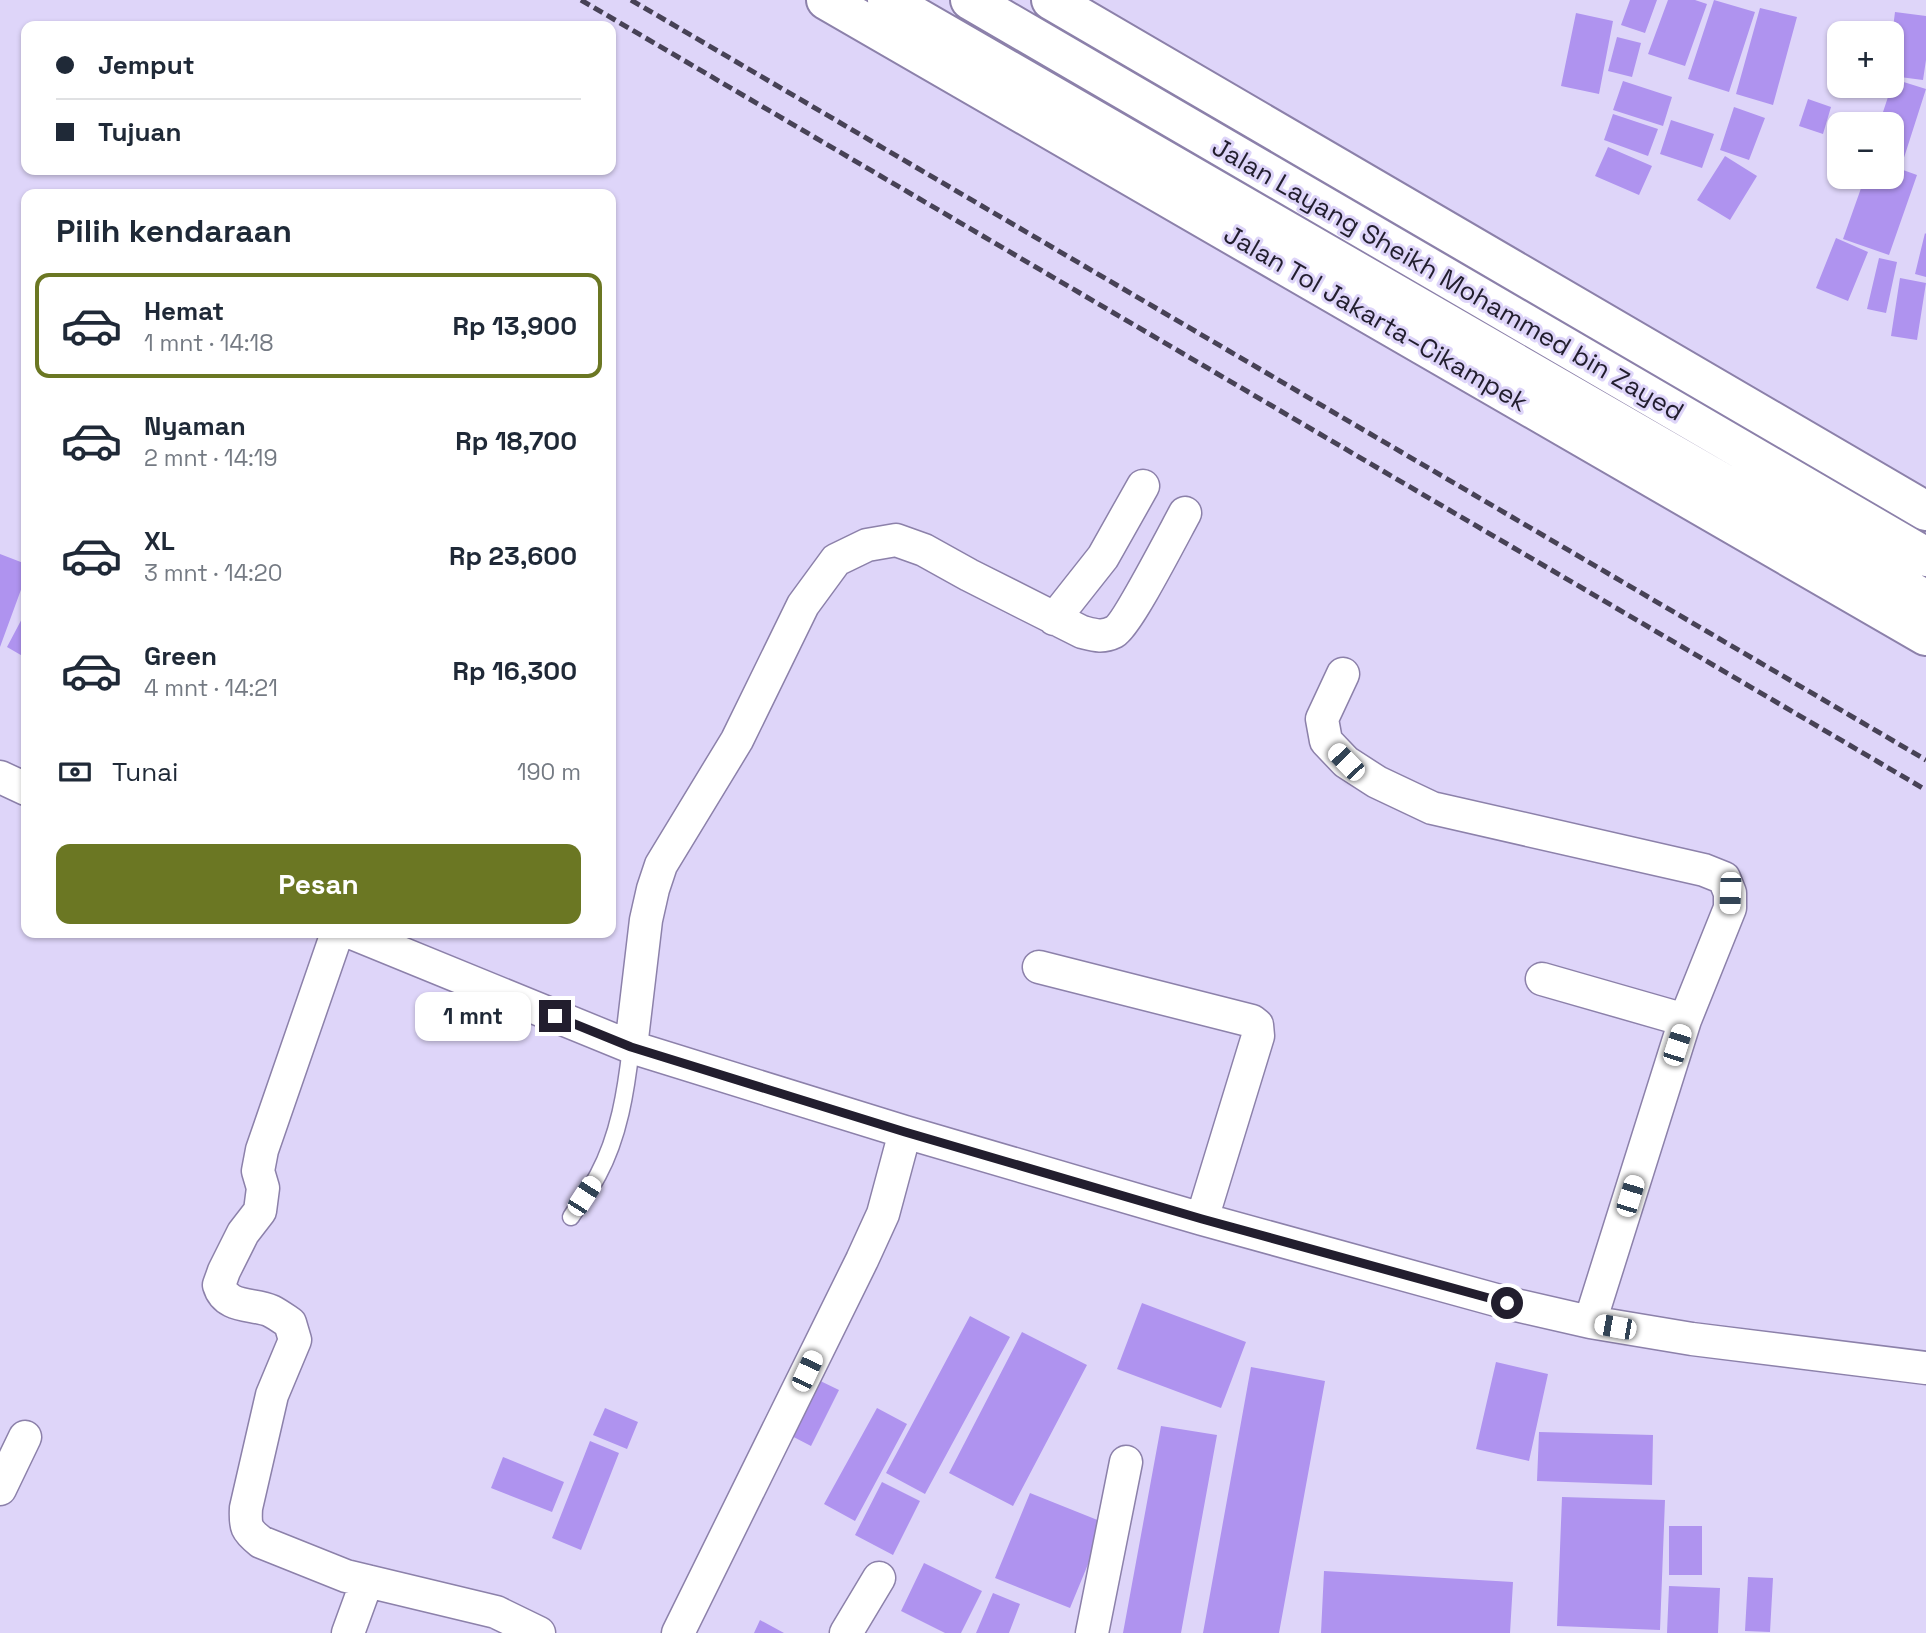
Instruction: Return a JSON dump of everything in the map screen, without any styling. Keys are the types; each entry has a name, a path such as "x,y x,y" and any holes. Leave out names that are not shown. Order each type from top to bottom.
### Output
{"highway":[{"name":"Jalan Tol Jakarta–Cikampek","path":"826,0 1926,636"},
{"name":"Jalan Layang Sheikh Mohammed bin Zayed","path":"887,0 1926,600"},
{"name":"Jalan Layang Sheikh Mohammed bin Zayed","path":"970,0 1926,557"},
{"path":"1051,0 1926,511"}],"street":[{"path":"1054,619 1103,557 1143,486"},
{"path":"631,1047 646,920 661,865 737,740 803,606 836,560 867,545 896,540 924,550 1054,619 1082,632 1101,637 1117,631 1130,612 1185,513"},
{"path":"1343,674 1322,719 1326,741 1346,762 1377,782 1432,808 1704,870 1724,878 1730,893 1730,908 1685,1020 1590,1322"},
{"path":"0,777 21,787"},
{"path":"335,938 262,1150 258,1171 263,1188 260,1211 243,1233 219,1285 225,1297 243,1305 270,1310 290,1323 295,1340 272,1395 246,1508 245,1525 261,1542 346,1576 496,1612 539,1633"},
{"path":"364,938 631,1047 905,1132 1202,1219 1507,1303 1590,1322 1692,1339 1926,1367"},
{"path":"1039,967 1252,1021 1256,1026 1258,1036 1202,1219"},
{"path":"1542,979 1685,1020"},
{"path":"678,1633 883,1214 905,1132"},
{"path":"0,1489 25,1437"},
{"path":"1091,1633 1126,1462"},
{"path":"846,1633 879,1578"},
{"path":"348,1633 367,1581"}],"lane":[{"path":"571,1217 598,1175 612,1139 625,1097 631,1047"}],"building":[{"path":"1630,0 1657,0 1645,33 1621,25"},
{"path":"1668,0 1695,0 1707,4 1685,66 1648,54"},
{"path":"1714,0 1755,12 1729,92 1688,79"},
{"path":"1760,8 1797,17 1773,105 1736,94"},
{"path":"1895,12 1926,16 1923,80 1904,78 1904,21 1894,21"},
{"path":"1576,13 1613,21 1599,94 1561,86"},
{"path":"1617,37 1641,43 1632,77 1608,71"},
{"path":"1623,81 1672,97 1663,126 1613,110"},
{"path":"1904,82 1926,89 1904,158 1904,112 1883,112 1888,98 1904,98"},
{"path":"1808,99 1831,107 1827,112 1823,134 1799,126"},
{"path":"1734,107 1765,118 1749,160 1720,150"},
{"path":"1613,114 1658,129 1648,156 1604,140"},
{"path":"1671,120 1714,134 1702,168 1660,154"},
{"path":"1608,147 1652,166 1639,195 1595,176"},
{"path":"1725,156 1757,176 1730,220 1697,200"},
{"path":"1904,170 1917,175 1889,255 1843,239 1861,189 1904,189"},
{"path":"1926,234 1926,277 1915,274"},
{"path":"1836,238 1868,252 1848,301 1816,288"},
{"path":"1879,258 1897,262 1886,313 1867,309"},
{"path":"1900,278 1926,283 1917,340 1891,336"},
{"path":"0,554 21,562 21,590 0,647"},
{"path":"21,620 21,655 7,647"},
{"path":"1142,1303 1246,1342 1221,1408 1117,1369"},
{"path":"970,1316 1010,1337 925,1494 886,1473"},
{"path":"1022,1332 1087,1365 1013,1506 949,1473"},
{"path":"1496,1362 1548,1374 1529,1461 1476,1449"},
{"path":"1251,1367 1325,1381 1279,1633 1203,1633"},
{"path":"810,1376 839,1390 811,1446 782,1431"},
{"path":"605,1408 638,1422 627,1449 593,1435"},
{"path":"877,1408 907,1424 855,1521 824,1504"},
{"path":"1161,1426 1217,1435 1181,1633 1123,1633"},
{"path":"1539,1432 1653,1435 1652,1485 1537,1481"},
{"path":"590,1441 619,1453 581,1550 552,1538"},
{"path":"503,1457 564,1482 552,1512 491,1488"},
{"path":"882,1482 920,1501 893,1555 855,1535"},
{"path":"1030,1493 1105,1523 1070,1608 995,1578"},
{"path":"1562,1497 1665,1500 1660,1630 1557,1626"},
{"path":"1669,1526 1702,1526 1702,1575 1669,1575"},
{"path":"924,1563 982,1591 961,1633 945,1633 901,1611"},
{"path":"1324,1571 1513,1582 1510,1633 1321,1633"},
{"path":"1748,1577 1773,1578 1770,1632 1745,1631"},
{"path":"1669,1586 1720,1588 1718,1633 1667,1633"},
{"path":"993,1593 1020,1604 1009,1633 976,1633"},
{"path":"760,1620 784,1633 754,1633"}],"railway":[{"path":"581,0 1926,790"},
{"path":"631,0 1926,760"}],"route":[{"path":"555,1016 631,1047 905,1132 1202,1219 1507,1303"}]}
